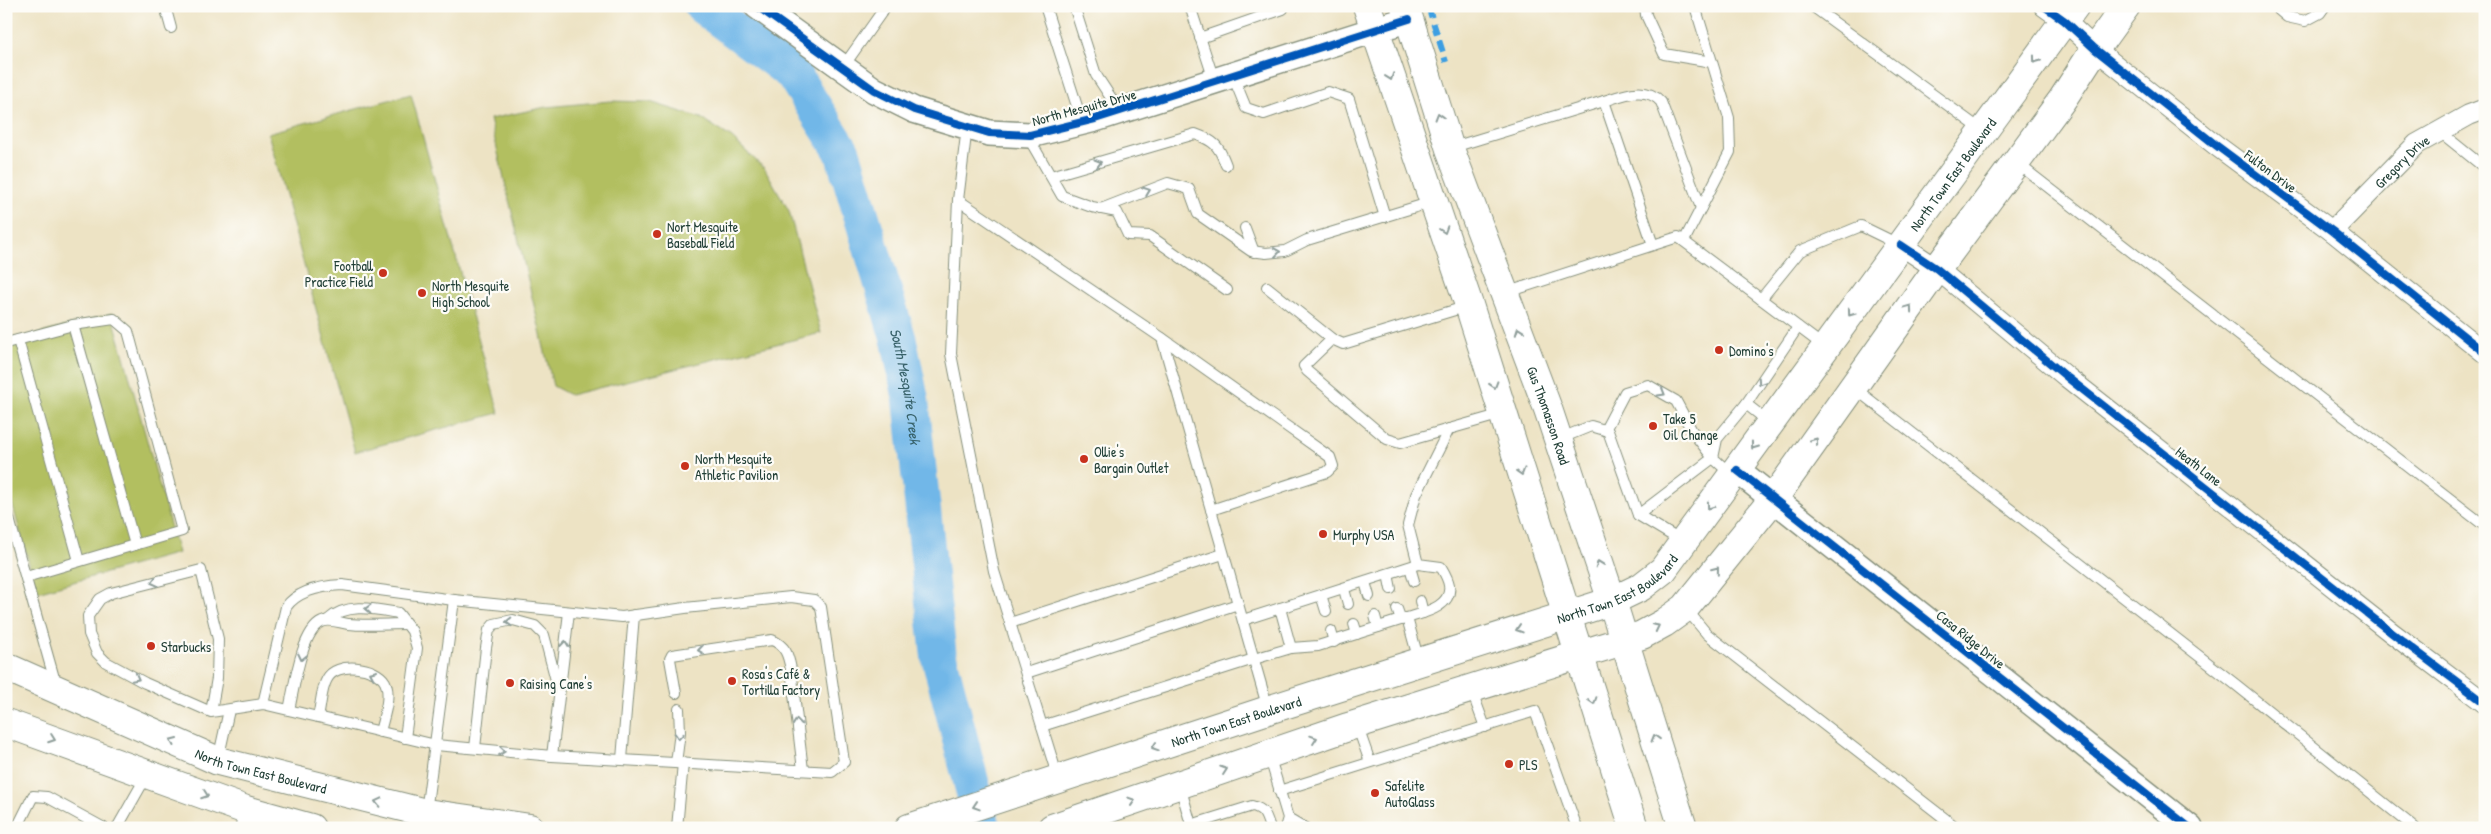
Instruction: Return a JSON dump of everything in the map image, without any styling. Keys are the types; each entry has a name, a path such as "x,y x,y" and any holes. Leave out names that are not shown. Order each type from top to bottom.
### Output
{"main road":[{"path":"1052,828 1098,817 1357,724 1624,640 1652,629 1685,608 1774,498 1937,269 2062,100 2126,6"},
{"name":"North Town East Boulevard","path":"913,827 1268,710 1566,614 1612,601 1641,587 1663,570 1684,542 1727,468 1771,423 1826,348 1984,131 2061,11"},
{"name":"Gus Thomasson Road","path":"1407,13 1450,148 1558,439 1612,601 1683,828"},
{"path":"1370,19 1435,201 1469,305 1634,828"},
{"path":"1469,305 1505,293"},
{"name":"North Town East Boulevard","path":"6,667 218,761 423,823 530,828"},
{"path":"1268,710 1268,755"},
{"path":"9,724 148,774 243,819 311,828"}],"street":[{"name":"North Mesquite Drive","path":"758,6 874,90 914,110 989,133 1027,134 1082,122 1224,78 1370,19 1407,13"},
{"name":"Fulton Drive","path":"2061,11 2095,49 2217,146 2332,231 2485,353"},
{"name":"Gregory Drive","path":"2332,231 2417,144 2485,109"},
{"name":"Heath Lane","path":"1900,245 1937,269 2068,378 2392,633 2485,703"},
{"name":"Casa Ridge Drive","path":"1727,468 1774,498 2190,828"}],"lane":[{"path":"165,6 171,28"},
{"path":"843,68 886,6"},
{"path":"1045,6 1082,122"},
{"path":"1074,6 1096,75 1120,111"},
{"path":"1190,6 1200,38 1224,78 1246,108 1264,114 1328,92 1349,99 1385,217"},
{"path":"1200,38 1283,9 1284,6"},
{"path":"1645,6 1646,15 1664,54 1712,62"},
{"path":"1684,241 1730,152 1730,118 1695,6"},
{"path":"1812,6 1984,131"},
{"path":"2274,6 2287,16 2305,21 2320,13 2325,6"},
{"path":"1450,148 1634,91 1655,95 1661,102 1701,208"},
{"path":"1604,101 1653,245"},
{"path":"968,126 958,200 951,354 994,571 1058,779"},
{"path":"2439,131 2485,168"},
{"path":"1027,134 1062,196 1101,209 1117,212 1128,234 1150,236 1227,290"},
{"path":"1051,176 1195,134 1211,140 1220,150 1226,166"},
{"path":"2016,162 2485,526"},
{"path":"1101,209 1168,183 1189,189 1198,214 1254,252 1266,253 1285,251 1307,240 1435,201"},
{"path":"958,200 1162,338 1330,457 1333,466 1327,472 1211,510"},
{"path":"1761,299 1800,251 1862,226 1900,245"},
{"path":"1245,228 1254,252"},
{"path":"1505,293 1678,237 1826,348"},
{"path":"1267,287 1332,338 1343,344 1469,305"},
{"path":"6,343 73,325 114,319 128,331 182,531 26,577"},
{"path":"73,325 135,545"},
{"path":"1727,468 1717,438 1746,404 1798,327"},
{"path":"1162,338 1268,710"},
{"path":"1332,338 1304,366 1307,371 1387,439 1400,443 1503,414"},
{"path":"18,340 79,561"},
{"path":"1606,430 1625,392 1648,385 1676,401 1692,431 1727,468"},
{"path":"1853,387 2235,684 2415,828"},
{"path":"1746,404 1771,423"},
{"path":"1558,439 1591,426 1608,431 1638,515 1684,542"},
{"path":"1414,581 1414,566 1408,526 1416,494 1449,429"},
{"path":"1638,515 1727,468"},
{"path":"6,508 56,688"},
{"path":"1010,622 1223,554"},
{"path":"1042,726 1254,659 1291,648 1318,646 1333,636 1357,634 1435,609 1447,599 1450,586 1441,567 1414,566 1242,620"},
{"path":"211,712 217,678 218,639 201,570 100,599 88,616 88,624 97,653 106,662 145,683 211,712 263,704 436,745 552,756 832,772 844,762 821,607 814,600 791,597 622,617 454,600 342,585 328,586 298,596 286,608 263,704"},
{"path":"1388,574 1392,589"},
{"path":"1365,582 1369,596"},
{"path":"1344,588 1348,604"},
{"path":"1321,596 1326,611"},
{"path":"423,823 436,745 454,600"},
{"path":"1420,601 1423,613"},
{"path":"1026,673 1238,604"},
{"path":"289,710 310,632 337,612 368,608 398,613 412,631 417,648 405,738"},
{"path":"1280,608 1291,648"},
{"path":"1685,608 1707,634 1957,828"},
{"path":"1397,609 1404,619 1419,662"},
{"path":"552,756 569,612"},
{"path":"622,760 634,615"},
{"path":"1375,616 1378,628"},
{"path":"328,620 349,624 406,624"},
{"path":"475,748 486,648 489,630 494,624 513,620 535,626 544,635 552,659 558,695"},
{"path":"1354,624 1357,634"},
{"path":"676,693 670,659 672,654 772,640 781,644 788,654 791,669 803,770"},
{"path":"318,717 326,679 333,672 350,668 370,671 384,681 387,688 380,732"},
{"path":"1470,688 1485,727"},
{"path":"677,828 680,763 679,709"},
{"path":"218,761 230,710"},
{"path":"1279,791 1535,711 1576,828"},
{"path":"1357,724 1370,762"},
{"path":"1268,755 1287,823 1306,828"},
{"path":"117,828 148,774"},
{"path":"1180,786 1192,826 1252,806 1260,808 1265,813 1270,828"},
{"path":"16,828 32,796 47,797 104,828"}],"green space":[{"name":"Football Practice Field","path":"411,94 499,413 355,452 268,133"},
{"name":"Nort Mesquite Baseball Field","path":"610,101 650,102 701,118 732,138 765,169 789,211 821,333 570,395 553,386 490,119 546,107"},
{"path":"112,313 178,553 37,592 6,482 6,343"}],"waterway":[{"name":"South Mesquite Creek","path":"702,6 793,74 842,151 899,341 911,400 939,657 983,828"}],"marked path":[{"path":"1428,6 1446,62"}],"cycle path":[{"path":"757,6 874,90 914,110 989,133 1030,135 1095,119 1409,19"},
{"path":"2044,6 2065,21 2095,49 2217,146 2332,231 2485,353"},
{"path":"1901,245 1937,269 2068,378 2392,633 2485,703"},
{"path":"1737,470 2190,828"}],"place":[{"name":"Nort Mesquite Baseball Field","path":"657,234"},
{"name":"Football Practice Field","path":"383,273"},
{"name":"North Mesquite High School","path":"422,293"},
{"name":"Domino's","path":"1719,350"},
{"name":"Take 5 Oil Change","path":"1653,426"},
{"name":"Ollie's Bargain Outlet","path":"1084,459"},
{"name":"North Mesquite Athletic Pavilion","path":"685,466"},
{"name":"Murphy USA","path":"1323,534"},
{"name":"Starbucks","path":"151,646"},
{"name":"Rosa's Café & Tortilla Factory","path":"732,681"},
{"name":"Raising Cane's","path":"510,683"},
{"name":"PLS","path":"1509,764"},
{"name":"Safelite AutoGlass","path":"1375,793"}]}
